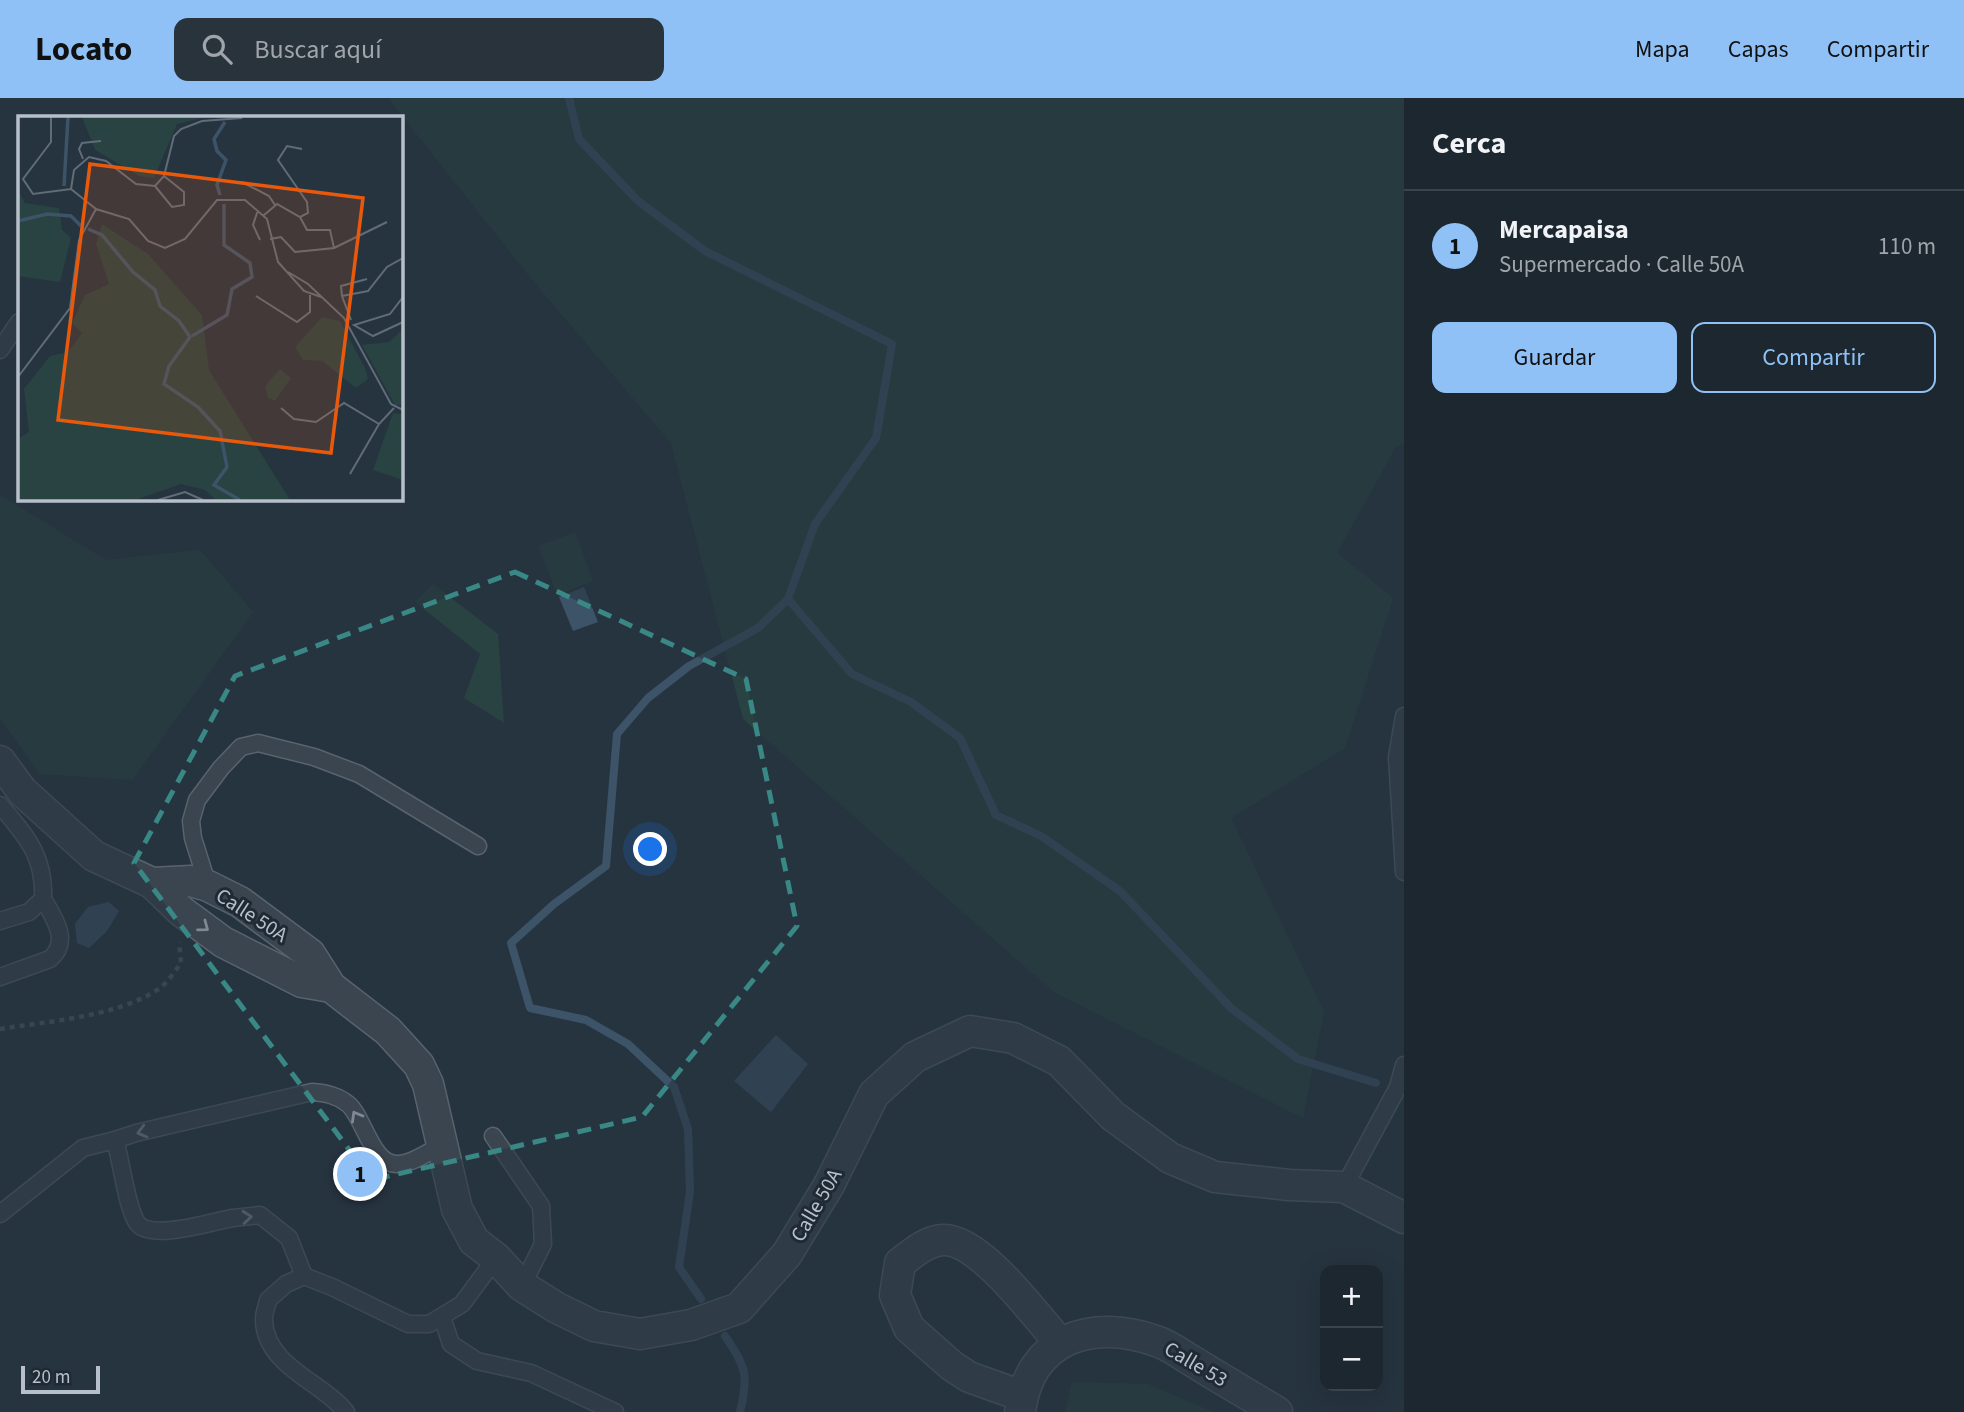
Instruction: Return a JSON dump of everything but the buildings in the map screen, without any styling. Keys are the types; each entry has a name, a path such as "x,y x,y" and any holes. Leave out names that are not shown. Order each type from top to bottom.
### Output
{"street":[{"name":"Calle 50A","path":"0,761 22,791 94,856 152,883 181,911 223,942 302,982 331,987"},
{"name":"Calle 50A","path":"152,883 191,881 208,886 240,902 310,954 331,987 388,1031 419,1065 428,1084 457,1209 474,1241 496,1258 522,1286 557,1308 594,1325 640,1334 691,1325 739,1308 787,1254 829,1185 874,1094 915,1057 970,1031 1013,1038 1059,1060 1113,1116 1170,1158 1215,1177 1289,1185 1344,1187 1404,1218"},
{"path":"1021,1404 952,1366 909,1328 895,1295 900,1264 922,1246 943,1240 961,1245 988,1261 1059,1342"},
{"name":"Calle 53","path":"1021,1404 1036,1364 1059,1342 1077,1334 1122,1333 1158,1341 1277,1412"}],"lane":[{"path":"0,350 18,323"},
{"path":"1404,716 1397,757 1404,872"},
{"path":"208,886 193,838 191,821 197,800 241,747 258,743 314,757 359,774 478,846"},
{"path":"0,805 31,842 39,858 44,879 43,899 59,928 60,938 57,953 50,958 0,977"},
{"path":"0,921 29,912 43,899"},
{"path":"1344,1187 1398,1087 1404,1065"},
{"path":"0,1214 83,1147 312,1092 339,1097 350,1105 380,1157 390,1164 402,1163 443,1144"},
{"path":"493,1136 541,1206 543,1244 522,1286"},
{"path":"116,1140 127,1194 136,1222 144,1229 169,1231 260,1215 289,1238 304,1276"},
{"path":"346,1412 335,1398 278,1355 270,1342 264,1321 268,1300 286,1284 304,1276 408,1324 429,1324 462,1304 496,1258"},
{"path":"442,1317 451,1344 477,1360 531,1373 615,1412"}],"path":[{"path":"0,1029 108,1010 138,1000 162,987 181,963 179,940"}],"highlighted area":[{"path":"515,572 746,679 797,926 642,1117 372,1180 134,863 235,676"}],"green space":[{"path":"388,98 1404,98 1404,444 1395,448 1337,553 1393,598 1345,748 1231,818 1324,1012 1303,1118 1054,992 743,719 671,443 534,282"},
{"path":"0,495 106,560 200,550 253,612 132,780 40,774 0,718"},
{"path":"575,532 593,581 557,595 539,546"},
{"path":"433,584 498,634 504,723 464,698 480,654 415,602"},
{"path":"1072,1382 1148,1384 1213,1412 1065,1412"}],"water":[{"path":"584,587 598,622 573,631 559,597"},
{"path":"109,902 119,911 107,931 89,948 77,943 75,924 88,907"},
{"path":"776,1035 808,1064 771,1112 734,1081"}],"waterway":[{"path":"569,98 579,139 638,201 705,251 892,344 876,438 815,524 788,599 852,674 911,702 960,738 996,815 1041,836 1120,891 1231,1008 1298,1059 1376,1083"},
{"path":"701,1299 679,1267 690,1192 688,1129 674,1087 628,1044 586,1020 530,1008 511,943 554,904 606,866 617,734 648,698 689,666 758,628 788,599"},
{"path":"725,1336 744,1372 740,1412"}],"place":[{"name":"Mercapaisa","path":"360,1174"}]}
